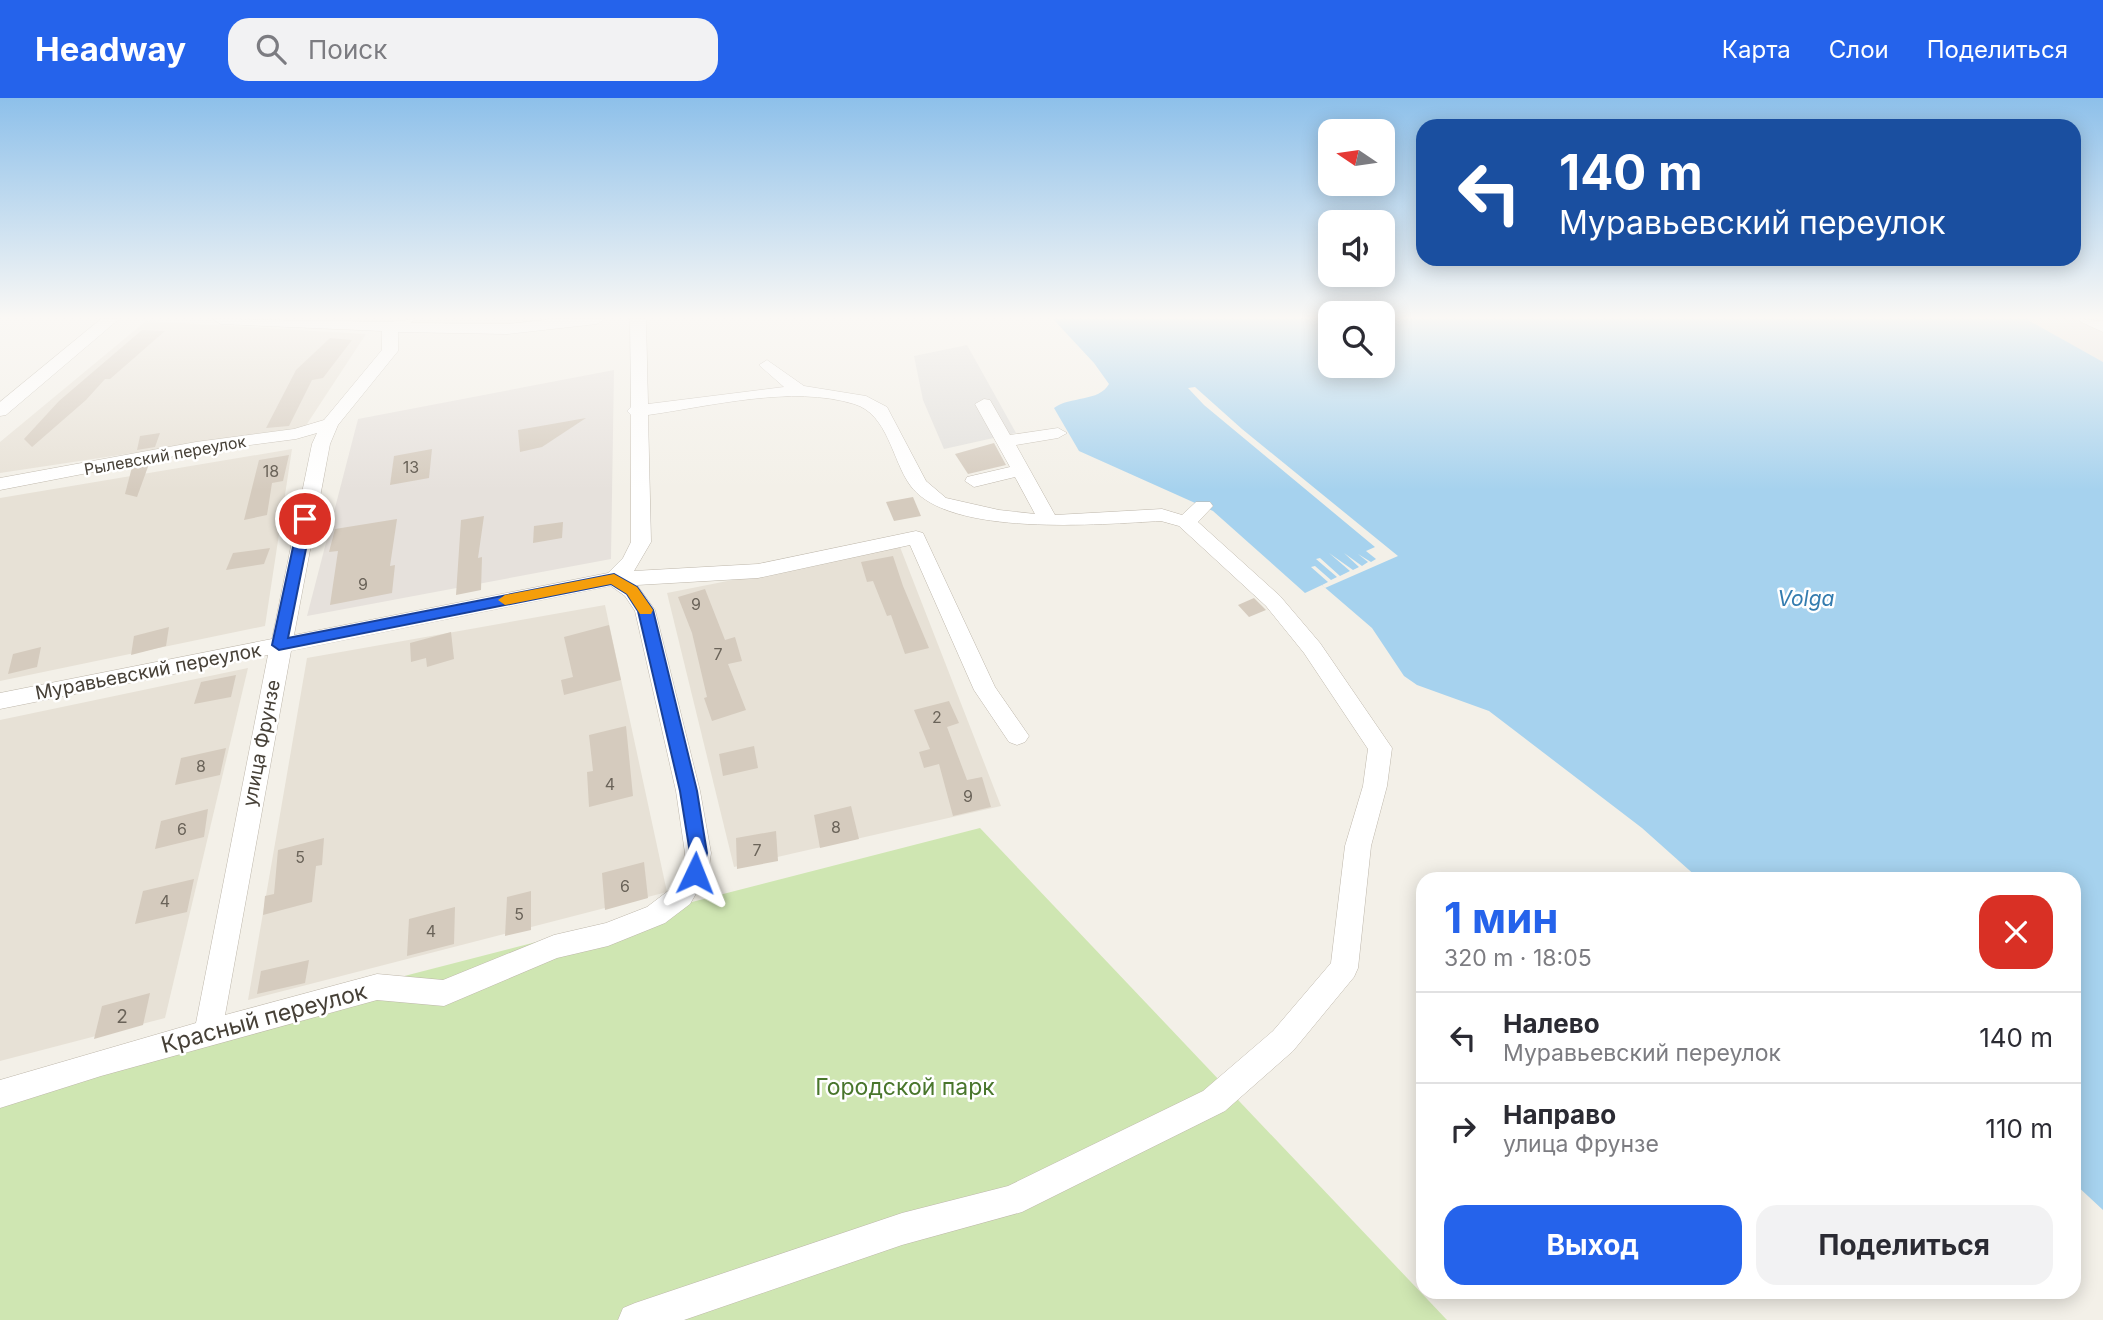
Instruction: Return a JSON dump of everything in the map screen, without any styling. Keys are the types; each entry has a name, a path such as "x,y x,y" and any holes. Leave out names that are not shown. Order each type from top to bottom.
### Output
{"street":[{"path":"0,411 42,376"},
{"name":"улица Фрунзе","path":"208,1034 279,645 321,444 330,424 369,376"},
{"path":"614,579 631,562 640,542 637,376"},
{"path":"781,376 799,390"},
{"path":"636,411 799,390 860,400 881,411 918,484 940,502 999,516 1049,521 1194,514"},
{"path":"984,404 1049,521"},
{"name":"Рылевский переулок","path":"0,484 197,447 296,434 330,424"},
{"path":"1006,441 1058,433"},
{"path":"974,481 1023,470"},
{"name":"Муравьевский переулок","path":"0,701 614,579 758,571 916,537 985,690 1017,736"},
{"name":"Красный переулок","path":"0,1094 101,1062 377,987 444,993 554,947 608,934 656,915 681,896 695,873 698,853 688,791 645,610 632,591 614,579"}],"lane":[{"path":"635,1320 902,1229 1011,1201 1202,1107 1213,1101 1283,1041 1345,968 1358,846 1375,786 1380,748 1312,649 1273,601 1194,514"}],"shaded area":[{"path":"80,376 338,376 305,427 0,473 0,442"},
{"path":"583,376 614,376 611,559 307,616 358,419"},
{"path":"918,376 984,376 1016,433 944,449 923,400"},
{"path":"292,449 265,626 0,681 0,498"},
{"path":"900,547 1001,806 734,867 667,593"},
{"path":"605,605 667,892 248,1000 307,658"},
{"path":"248,668 165,1018 0,1061 0,720"}],"green space":[{"name":"Городской парк","path":"980,828 1416,1287 1416,1299 1427,1299 1447,1320 0,1320 0,1080"}],"water":[{"name":"Volga","path":"1103,376 2103,376 2103,1210 2081,1190 2081,872 1691,872 1642,828 1489,711 1417,685 1404,676 1372,628 1322,585 1305,593 1213,511 1079,451 1054,408 1104,390 1109,384"}],"pier":[{"path":"1195,387 1242,429 1398,556 1325,588 1322,585 1328,582 1311,567 1315,566 1331,580 1337,577 1316,559 1320,558 1340,576 1350,571 1329,553 1353,570 1359,567 1344,553 1362,566 1368,562 1358,554 1371,562 1376,559 1366,551 1375,547 1204,405 1188,388"}],"building":[{"path":"88,376 113,376 105,379 86,400 32,447 24,439 59,401"},
{"path":"293,376 325,376 312,380 289,426 266,428"},
{"path":"586,418 542,447 520,452 518,430"},
{"path":"160,433 155,447 137,450 140,436"},
{"path":"994,443 1006,465 968,474 955,454"},
{"path":"432,449 429,478 390,485 394,456"},
{"path":"289,455 283,481 272,483 267,515 244,520 259,460"},
{"path":"149,464 137,497 125,494 132,467"},
{"path":"913,497 921,516 894,521 886,502"},
{"path":"484,516 478,558 482,557 481,590 456,595 461,520"},
{"path":"397,519 390,566 395,565 392,593 330,605 338,551 329,552 335,529"},
{"path":"563,522 562,538 533,543 534,526"},
{"path":"270,548 264,564 226,570 233,553"},
{"path":"893,556 929,648 905,654 891,615 887,616 873,581 867,582 861,562"},
{"path":"705,589 725,640 735,637 742,661 728,664 746,710 712,721 704,698 707,697 692,633 678,597"},
{"path":"1254,598 1266,610 1249,617 1238,605"},
{"path":"609,625 621,680 564,695 561,680 573,677 564,637"},
{"path":"169,627 166,646 131,655 134,636"},
{"path":"451,632 454,659 427,667 426,658 411,662 410,643"},
{"path":"41,647 37,667 8,674 13,654"},
{"path":"236,675 231,697 194,704 201,682"},
{"path":"949,701 959,723 947,727 967,780 982,777 991,807 953,816 939,764 924,768 919,752 930,749 914,710"},
{"path":"626,726 633,796 589,807 587,772 593,771 589,735"},
{"path":"754,746 758,768 723,776 719,754"},
{"path":"226,748 220,775 175,785 181,758"},
{"path":"851,806 859,839 820,848 814,815"},
{"path":"208,809 204,837 155,849 161,821"},
{"path":"776,831 778,861 737,869 736,838"},
{"path":"324,838 322,865 316,866 312,902 263,915 265,896 274,894 278,850"},
{"path":"644,862 648,898 605,910 602,873"},
{"path":"194,879 187,912 135,924 143,891"},
{"path":"531,891 531,930 505,936 507,897"},
{"path":"455,907 454,944 407,956 409,919"},
{"path":"309,960 305,983 257,994 261,971"},
{"path":"150,993 143,1025 94,1039 102,1006"}],"slow traffic":[{"path":"505,600 614,579 632,591 645,610"}],"route":[{"path":"305,519 279,645 614,579 632,591 645,610 688,791 698,853 695,873"}]}
